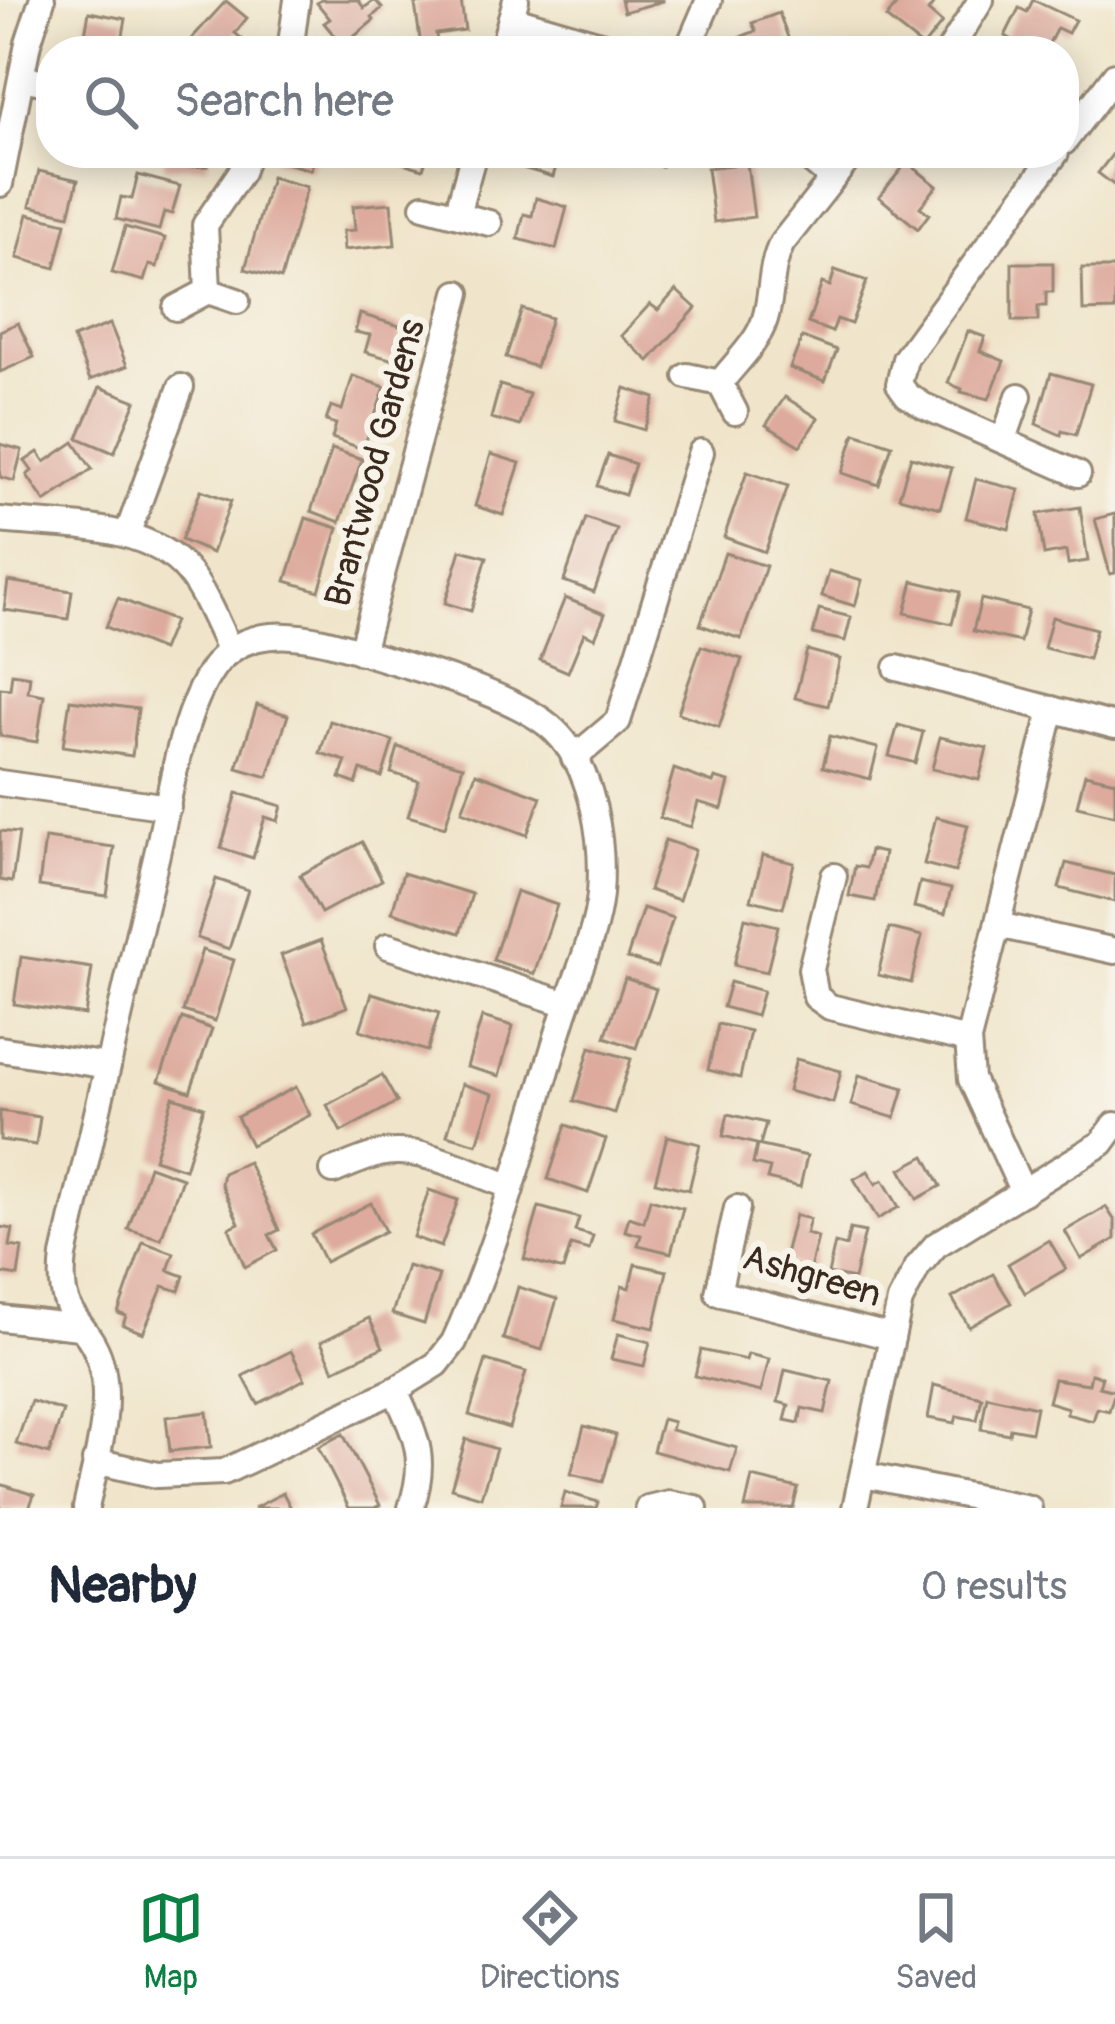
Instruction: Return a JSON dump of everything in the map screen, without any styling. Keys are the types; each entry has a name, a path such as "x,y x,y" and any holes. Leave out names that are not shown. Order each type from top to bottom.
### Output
{"street":[{"path":"0,184 42,0"},
{"path":"292,36 297,0"},
{"path":"693,36 709,0"},
{"path":"959,36 981,0"},
{"path":"514,9 585,36"},
{"path":"1079,122 1115,74"},
{"path":"22,78 36,81"},
{"path":"208,292 206,225 242,168"},
{"path":"458,214 470,168"},
{"path":"820,168 832,178"},
{"path":"720,383 761,329 774,258 782,243 840,168"},
{"path":"1045,168 931,322 900,372 901,388 911,398 1078,474"},
{"path":"424,206 489,223"},
{"path":"176,308 208,292 237,301"},
{"name":"Brantwood Gardens","path":"361,652 458,293"},
{"path":"687,376 720,383"},
{"path":"720,383 735,412"},
{"path":"127,535 181,387"},
{"path":"1004,440 1019,396"},
{"path":"574,758 618,721 700,452"},
{"path":"0,520 127,535 177,560 191,575 229,649 192,708 61,1279 79,1327 98,1352 106,1395 86,1508"},
{"name":"Brantwood Gardens","path":"95,1461 158,1475 224,1472 395,1390 437,1364 454,1342 510,1186 596,913 601,866 594,815 574,758 556,732 521,709 361,652 292,634 229,649"},
{"path":"897,668 1115,726"},
{"path":"1023,1192 971,1079 968,1040 1052,709"},
{"path":"0,783 168,807"},
{"path":"834,876 812,969 811,988 816,997 830,1007 968,1040"},
{"path":"998,925 1115,951"},
{"path":"388,946 567,1004"},
{"path":"0,1049 108,1066"},
{"name":"Ashgreen","path":"855,1508 908,1282 936,1245 1102,1143 1115,1125"},
{"path":"333,1171 378,1154 404,1152 510,1186"},
{"name":"Ashgreen","path":"737,1208 718,1293 892,1337"},
{"path":"0,1318 79,1327"},
{"path":"395,1390 422,1463 411,1508"},
{"path":"864,1475 1029,1508"},
{"path":"648,1508 669,1503 695,1508"}],"building":[{"path":"358,0 364,8 375,0 382,8 355,36 335,36 324,23 330,19 317,3"},
{"path":"461,0 465,30 420,36 415,4"},
{"path":"621,0 663,0 663,1 624,12"},
{"path":"900,0 934,3 928,11 942,23 932,36 909,36 886,18"},
{"path":"1033,0 1075,20 1068,33 1057,28 1053,36 1005,36 1019,8 1027,12"},
{"path":"226,1 247,18 235,33 238,36 194,36"},
{"path":"89,12 126,19 123,36 85,36"},
{"path":"779,13 787,36 743,36 756,31 752,23"},
{"path":"1115,151 1115,186 1098,173"},
{"path":"523,168 556,168 553,177"},
{"path":"707,168 748,168 754,217 714,222"},
{"path":"902,168 914,168 937,186 920,207 929,214 918,229 879,197"},
{"path":"39,171 78,180 69,215 30,206"},
{"path":"138,175 180,186 172,214 164,212 159,230 116,219 121,197 132,199"},
{"path":"271,177 307,187 281,279 245,269"},
{"path":"536,198 567,207 556,249 518,239 524,214 532,216"},
{"path":"391,203 395,245 344,250 343,231 355,230 353,206"},
{"path":"28,214 66,223 55,268 17,258"},
{"path":"125,227 165,238 157,267 149,265 144,281 112,273"},
{"path":"1012,263 1053,263 1053,292 1046,292 1046,306 1038,306 1038,321 1012,321"},
{"path":"1082,268 1115,268 1115,310 1083,311"},
{"path":"835,270 867,281 851,324 837,319 832,332 808,323 822,283 830,286"},
{"path":"676,290 696,308 649,361 621,336 650,304 658,310"},
{"path":"522,309 551,318 536,367 506,357"},
{"path":"360,314 403,327 394,360 365,352 370,335 355,332"},
{"path":"18,323 34,357 0,372 0,331"},
{"path":"110,324 127,366 90,380 73,338"},
{"path":"968,331 985,337 980,351 1004,361 989,399 961,392 948,383"},
{"path":"802,337 837,350 825,381 790,368"},
{"path":"1051,373 1091,384 1076,435 1062,431 1061,435 1036,424"},
{"path":"353,376 385,387 363,449 332,438 336,424 326,421 331,406 342,410"},
{"path":"500,385 529,394 520,426 491,418"},
{"path":"100,387 136,401 114,453 78,438"},
{"path":"625,388 655,398 644,430 615,421"},
{"path":"785,397 818,418 800,446 766,425"},
{"path":"855,433 892,445 879,485 842,473"},
{"path":"74,442 92,469 45,502 27,475 32,471 25,461 38,452 45,462"},
{"path":"0,444 22,450 14,481 0,477"},
{"path":"332,449 362,459 340,522 311,511"},
{"path":"491,454 520,463 503,515 475,506"},
{"path":"608,455 635,464 625,495 597,486"},
{"path":"911,457 952,468 940,508 899,497"},
{"path":"747,472 788,486 765,552 724,537"},
{"path":"976,479 1019,490 1009,529 966,518"},
{"path":"201,490 231,501 212,553 181,540"},
{"path":"1080,507 1088,561 1068,564 1066,551 1044,555 1038,514"},
{"path":"1115,514 1115,573 1110,574 1095,519"},
{"path":"306,518 338,528 319,591 286,581"},
{"path":"586,518 617,529 594,592 564,581"},
{"path":"461,550 487,557 471,611 445,603"},
{"path":"725,553 766,566 741,639 700,625"},
{"path":"829,571 862,580 855,606 822,596"},
{"path":"8,581 72,591 68,619 4,610"},
{"path":"913,581 960,592 952,624 905,613"},
{"path":"118,598 174,621 162,650 106,627"},
{"path":"565,598 605,614 595,638 584,633 568,672 540,660"},
{"path":"981,599 1028,610 1020,642 973,631"},
{"path":"819,609 851,617 845,641 813,634"},
{"path":"1052,617 1096,629 1088,659 1044,648"},
{"path":"701,646 742,659 719,727 678,713"},
{"path":"807,650 840,659 828,706 795,698"},
{"path":"12,673 30,676 28,692 44,695 37,742 0,736 0,688 10,689"},
{"path":"70,700 138,709 132,756 63,746"},
{"path":"257,705 288,715 268,777 237,768"},
{"path":"330,721 393,741 382,777 361,770 356,784 340,778 346,761 320,753"},
{"path":"898,725 923,732 915,763 889,756"},
{"path":"830,736 878,748 870,779 823,767"},
{"path":"940,737 987,748 979,780 932,769"},
{"path":"398,747 463,766 445,827 408,816 419,781 391,773"},
{"path":"674,769 713,783 715,778 729,782 722,809 698,802 691,827 660,818"},
{"path":"476,773 541,797 527,835 462,811"},
{"path":"1085,774 1115,781 1115,815 1077,806"},
{"path":"237,793 282,806 278,821 265,817 253,858 221,848"},
{"path":"936,817 968,825 955,872 924,864"},
{"path":"0,831 19,833 12,882 0,880"},
{"path":"45,838 114,847 107,896 39,886"},
{"path":"665,840 695,850 679,900 649,890"},
{"path":"362,842 382,880 321,913 300,875"},
{"path":"870,850 884,853 875,901 849,896 855,866 866,868"},
{"path":"763,855 794,863 783,908 751,900"},
{"path":"1066,863 1115,875 1115,902 1059,888"},
{"path":"403,873 472,894 460,933 392,912"},
{"path":"216,879 248,890 229,949 197,938"},
{"path":"920,882 951,889 945,914 914,907"},
{"path":"516,891 557,905 534,974 493,960"},
{"path":"643,908 673,918 657,967 627,958"},
{"path":"745,918 778,926 767,972 734,965"},
{"path":"889,928 922,936 911,983 878,975"},
{"path":"321,940 347,1007 307,1022 281,955"},
{"path":"202,950 234,960 215,1021 183,1011"},
{"path":"21,957 92,968 85,1015 14,1004"},
{"path":"625,978 656,989 636,1048 605,1037"},
{"path":"730,982 763,991 756,1016 723,1007"},
{"path":"372,993 439,1013 427,1051 360,1030"},
{"path":"482,1017 513,1026 499,1076 467,1067"},
{"path":"182,1018 212,1029 190,1092 159,1081"},
{"path":"718,1024 750,1031 740,1078 708,1070"},
{"path":"590,1047 631,1059 614,1113 574,1101"},
{"path":"796,1059 841,1071 833,1103 788,1091"},
{"path":"382,1075 397,1102 341,1132 327,1105"},
{"path":"859,1075 904,1088 895,1118 851,1105"},
{"path":"462,1084 493,1094 477,1144 447,1135"},
{"path":"296,1087 310,1115 251,1145 237,1117"},
{"path":"173,1097 204,1107 185,1169 154,1159"},
{"path":"0,1111 40,1117 36,1145 0,1140"},
{"path":"728,1114 766,1123 760,1145 723,1136"},
{"path":"566,1125 606,1139 588,1193 548,1179"},
{"path":"667,1136 700,1144 689,1190 655,1182"},
{"path":"757,1145 807,1156 800,1187 767,1179 770,1168 753,1164"},
{"path":"925,1156 941,1186 917,1199 901,1169"},
{"path":"248,1162 279,1230 269,1235 277,1250 245,1267 229,1228 239,1223 221,1184 223,1173"},
{"path":"149,1166 182,1178 161,1239 128,1229"},
{"path":"868,1171 876,1184 883,1180 899,1207 878,1219 854,1179"},
{"path":"429,1190 458,1200 441,1247 413,1237"},
{"path":"650,1199 683,1208 671,1253 638,1245 641,1235 625,1231 629,1217 644,1222"},
{"path":"371,1203 385,1231 325,1262 311,1234"},
{"path":"539,1207 579,1218 575,1231 593,1236 589,1250 571,1245 563,1270 524,1259"},
{"path":"1106,1207 1115,1221 1115,1239 1081,1259 1065,1231"},
{"path":"795,1215 810,1219 806,1234 818,1237 810,1269 783,1262"},
{"path":"0,1227 13,1229 10,1246 22,1248 18,1276 0,1273"},
{"path":"850,1229 865,1232 854,1279 828,1274 835,1243 846,1246"},
{"path":"1049,1240 1066,1269 1025,1293 1008,1264"},
{"path":"143,1242 174,1253 168,1270 184,1276 179,1291 163,1286 143,1333 123,1325 126,1316 118,1313"},
{"path":"635,1264 667,1271 654,1328 614,1319 622,1286 629,1288"},
{"path":"407,1266 439,1275 424,1324 392,1314"},
{"path":"993,1274 1011,1303 969,1327 952,1298"},
{"path":"518,1287 557,1299 542,1350 503,1339"},
{"path":"369,1318 383,1347 334,1370 321,1342"},
{"path":"618,1334 650,1342 644,1366 611,1359"},
{"path":"701,1350 746,1360 748,1354 769,1359 761,1392 695,1376"},
{"path":"291,1351 305,1379 258,1404 243,1376"},
{"path":"486,1360 526,1372 509,1428 469,1415"},
{"path":"785,1370 832,1381 825,1413 802,1408 799,1423 785,1420 789,1405 778,1402"},
{"path":"1091,1374 1102,1377 1099,1387 1115,1391 1109,1411 1097,1408 1093,1421 1066,1414 1068,1408 1048,1402 1054,1379 1089,1384"},
{"path":"934,1385 982,1397 977,1420 957,1416 955,1423 928,1418"},
{"path":"987,1396 1036,1407 1031,1432 981,1429"},
{"path":"31,1401 63,1411 49,1454 16,1444"},
{"path":"207,1412 211,1447 170,1451 166,1417"},
{"path":"662,1419 673,1422 671,1430 737,1448 730,1472 653,1451"},
{"path":"584,1426 616,1435 603,1482 571,1474"},
{"path":"343,1434 380,1505 374,1508 349,1508 318,1447"},
{"path":"466,1439 496,1449 481,1497 451,1488"},
{"path":"752,1477 798,1488 793,1508 745,1508"},
{"path":"0,1484 34,1495 29,1508 0,1508"},
{"path":"565,1492 598,1502 596,1508 561,1508"},
{"path":"283,1493 291,1508 254,1508"}]}
